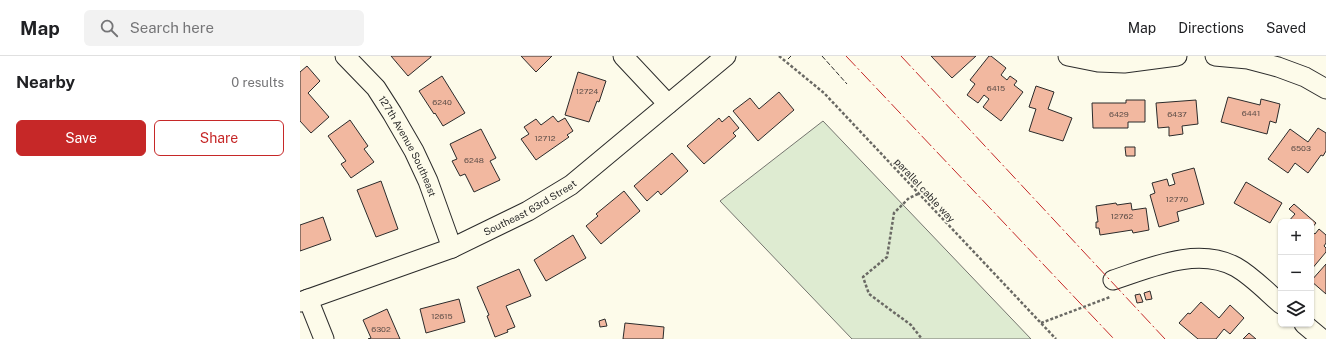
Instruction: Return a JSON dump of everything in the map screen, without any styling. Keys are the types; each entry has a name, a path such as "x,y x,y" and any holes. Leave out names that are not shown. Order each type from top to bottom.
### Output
{"street":[{"name":"127th Avenue Southeast","path":"346,56 376,88 414,152 428,181 452,248"},
{"path":"623,56 668,104"},
{"name":"Southeast 63rd Street","path":"304,301 452,248 528,211 571,185 726,56"},
{"path":"1068,56 1098,62 1124,63 1177,56"},
{"path":"1214,56 1248,59 1278,67 1305,77 1326,89"},
{"path":"1113,280 1169,262 1192,258 1208,259 1236,267 1278,302"},
{"path":"304,301 324,339"},
{"path":"1308,327 1322,339"}],"path":[{"name":"parallel cable way","path":"779,56 824,93 1056,339"},
{"path":"918,194 909,198 894,213 887,257 863,277 869,294 911,325 922,339"},
{"path":"1041,323 1114,296 1113,280"}],"green space":[{"path":"823,121 1031,339 852,339 720,201"}],"building":[{"path":"391,56 431,56 431,57 408,76"},
{"path":"521,56 552,56 536,72"},
{"path":"931,56 976,56 952,78"},
{"path":"989,56 1006,68 1001,75 1007,80 1010,76 1017,81 1014,85 1023,92 1001,121 983,107 989,99 984,95 978,103 967,95 975,84 970,80"},
{"path":"307,66 320,81 308,93 329,117 311,133 300,121 300,72"},
{"path":"578,72 606,81 599,102 597,101 589,122 565,115"},
{"path":"442,76 465,113 443,126 419,91"},
{"path":"1036,86 1054,92 1048,109 1072,118 1063,141 1029,131 1036,109 1029,107"},
{"path":"779,92 794,110 758,141 733,111 750,98 759,109"},
{"path":"1228,97 1260,105 1261,99 1280,104 1276,123 1270,121 1267,134 1221,122"},
{"path":"1126,100 1145,100 1145,122 1128,122 1128,128 1093,128 1092,103 1126,103"},
{"path":"1196,100 1198,124 1182,126 1183,134 1169,136 1169,127 1158,128 1156,103"},
{"path":"553,116 558,122 565,118 573,131 567,135 569,137 536,160 521,139 529,134 524,127 536,119 541,125"},
{"path":"729,116 739,128 733,133 736,136 704,164 687,146 719,118 722,122"},
{"path":"350,120 368,146 364,149 374,162 351,178 341,164 346,161 328,136"},
{"path":"1318,128 1326,133 1326,151 1323,156 1321,155 1308,173 1295,163 1288,173 1268,159 1290,129 1308,142"},
{"path":"481,129 496,158 490,161 500,180 474,192 465,174 460,176 452,161 457,159 450,144"},
{"path":"1125,147 1135,147 1135,156 1126,156"},
{"path":"672,153 688,171 661,195 658,191 647,201 634,186"},
{"path":"1194,168 1204,204 1177,212 1179,221 1159,227 1150,195 1155,193 1152,183 1167,179 1169,186 1175,184 1172,174"},
{"path":"381,181 398,229 376,237 357,190"},
{"path":"1246,182 1282,203 1270,223 1234,203"},
{"path":"624,191 640,211 601,244 586,226 598,216 596,214"},
{"path":"1116,203 1117,205 1131,203 1132,210 1146,208 1149,230 1133,233 1132,230 1100,235 1099,228 1096,228 1096,222 1098,222 1096,206"},
{"path":"1294,204 1311,219 1291,219 1295,214 1289,209"},
{"path":"323,217 331,240 300,251 300,225"},
{"path":"1319,229 1326,235 1326,243 1324,246 1326,248 1326,252 1314,266 1314,233 1315,234"},
{"path":"573,235 586,258 546,281 534,260"},
{"path":"1326,264 1326,294 1314,284 1314,278"},
{"path":"519,269 531,296 506,306 515,327 507,330 508,332 495,337 487,316 489,315 477,287"},
{"path":"1150,291 1152,299 1146,300 1144,293"},
{"path":"1140,294 1143,302 1137,303 1135,295"},
{"path":"459,299 465,322 426,333 420,309"},
{"path":"1201,302 1219,318 1230,305 1244,318 1230,334 1224,329 1216,339 1198,339 1179,323"},
{"path":"387,309 400,339 368,339 371,338 363,320"},
{"path":"605,319 607,326 600,327 599,321"},
{"path":"625,323 664,327 663,339 623,339"},
{"path":"1249,333 1256,339 1243,339"}],"fence":[{"path":"788,59 791,56"},
{"path":"822,56 847,84"}],"power":[{"path":"846,56 1114,339"},
{"path":"901,56 1165,339"}]}
